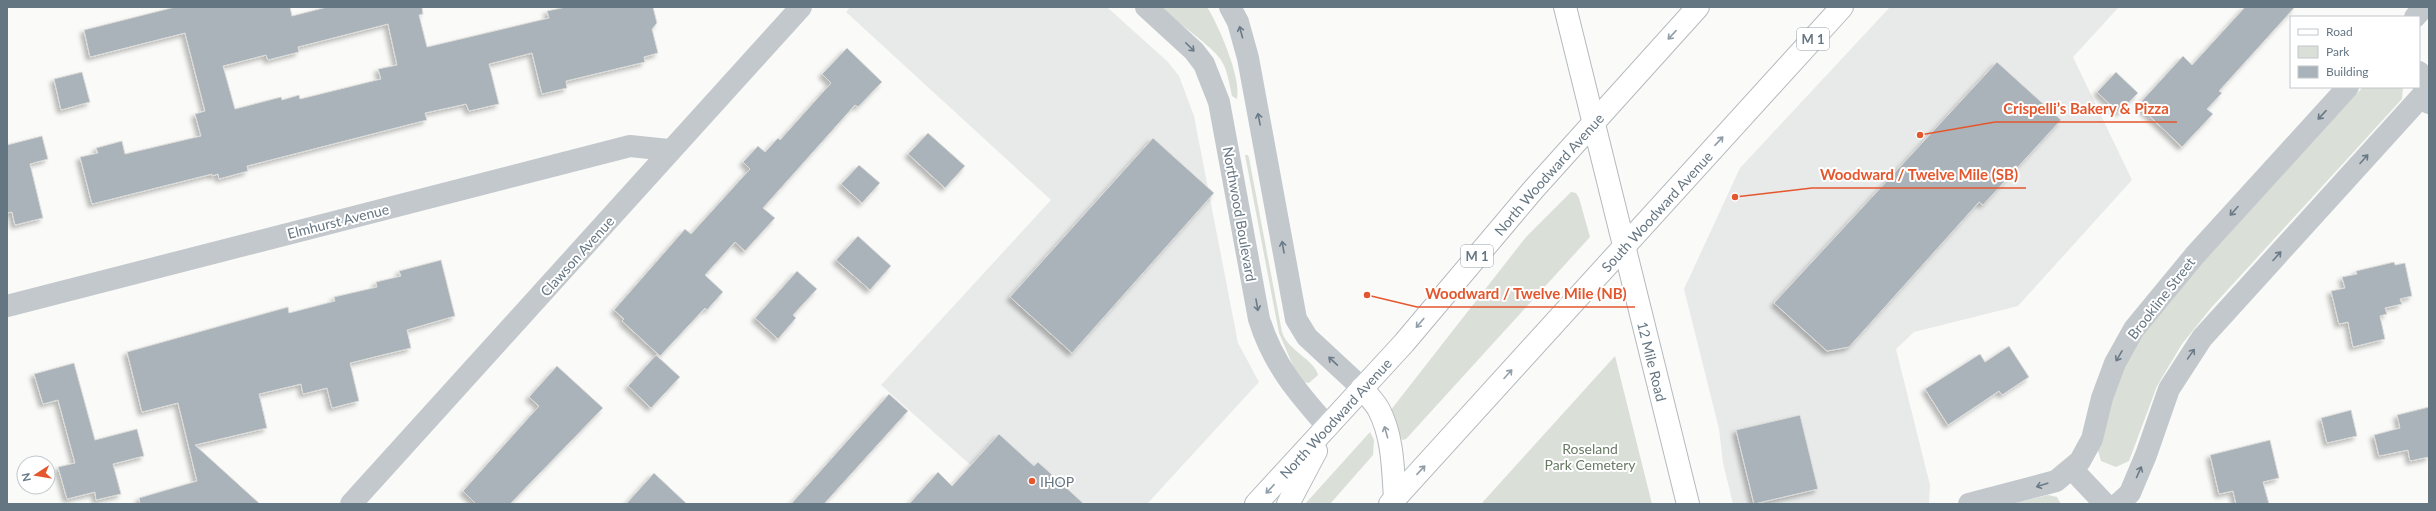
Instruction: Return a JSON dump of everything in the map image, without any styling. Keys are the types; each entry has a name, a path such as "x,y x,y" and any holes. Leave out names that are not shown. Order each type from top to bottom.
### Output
{"main road":[{"name":"12 Mile Road","path":"1565,7 1688,504"},
{"name":"North Woodward Avenue","path":"1256,504 1404,343 1533,190 1594,126 1650,58 1698,7"},
{"path":"1784,71 1821,7"},
{"name":"South Woodward Avenue","path":"1392,501 1842,7"},
{"path":"1362,388 1378,409 1387,434 1392,456 1392,501"},
{"path":"1288,504 1328,427"}],"street":[{"name":"Clawson Avenue","path":"351,504 615,215 669,150 801,7"},
{"name":"Northwood Boulevard","path":"1146,7 1194,51 1204,64 1219,102 1259,319 1266,342 1291,385 1328,427"},
{"path":"1230,7 1238,22 1248,58 1296,319 1307,337 1362,388"},
{"path":"2416,16 2424,7"},
{"name":"Brookline Street","path":"1969,504 2056,481 2080,461 2092,439 2115,363 2134,329 2184,266 2347,88"},
{"path":"2118,504 2130,493 2146,456 2169,388 2202,338 2426,89"},
{"name":"Elmhurst Avenue","path":"7,306 630,146 669,150"},
{"path":"2072,469 2105,504"}],"shaded area":[{"path":"850,7 1107,7 1168,62 1179,76 1194,116 1238,343 1259,382 1147,504 1014,504 881,385 1051,200 846,12"},
{"path":"1890,7 2119,7 2073,57 2132,180 2018,306 1914,332 1896,349 1930,485 1929,504 1733,504 1723,463 1719,429 1684,289 1740,168"}],"green space":[{"path":"1160,7 1207,7 1223,38 1233,66 1238,90 1237,99 1232,96 1225,69 1221,60 1216,54"},
{"path":"2362,88 2403,88 2402,99 2211,308 2182,344 2157,386 2129,461 2116,467 2101,461 2097,447 2105,415 2127,361 2149,323 2187,276"},
{"path":"1245,155 1248,155 1249,158 1282,332 1290,345 1316,370 1318,375 1309,383 1303,382 1297,375 1279,333"},
{"path":"1571,192 1576,193 1579,198 1590,237 1406,439 1402,440 1390,411 1526,237"},
{"name":"Roseland Park Cemetery","path":"1615,356 1652,504 1481,504"},
{"path":"1370,432 1374,440 1373,455 1330,504 1305,504"},
{"path":"2048,495 2057,497 2061,504 2012,504"}],"building":[{"path":"175,7 290,7 292,16 327,7 422,7 423,14 419,15 427,47 549,18 547,11 566,7 653,7 657,23 652,29 658,53 644,57 645,62 566,81 567,88 542,94 532,53 489,64 499,104 469,111 466,104 425,113 427,120 247,166 248,171 219,179 218,174 212,176 212,174 92,204 80,157 98,153 96,148 122,141 125,154 201,136 195,114 205,111 185,33 90,57 84,30","holes":["388,24 397,65 378,69 381,79 300,99 299,95 282,100 281,97 235,109 223,66 266,55 268,60 299,52 298,47"]},
{"path":"2245,7 2295,7 2219,91 2222,93 2207,109 2213,114 2182,147 2138,105 2183,56 2192,65"},
{"path":"847,48 882,82 858,107 855,105 763,208 775,218 745,251 735,242 705,275 723,292 707,310 705,308 660,356 622,321 624,319 614,310 685,229 691,234 750,169 743,162 758,146 765,152 778,138 780,140 831,83 822,74"},
{"path":"1997,62 2061,120 1983,205 1979,202 1849,347 1827,351 1774,303"},
{"path":"82,72 90,102 61,110 54,79"},
{"path":"2116,72 2138,93 2119,113 2097,92"},
{"path":"928,133 965,166 945,188 908,154"},
{"path":"42,136 48,159 30,164 43,218 15,225 12,212 7,213 7,145"},
{"path":"1153,138 1214,193 1072,353 1010,297"},
{"path":"859,165 880,183 862,203 841,184"},
{"path":"858,236 891,266 870,290 836,260"},
{"path":"441,260 455,316 407,330 411,348 350,363 359,401 332,408 327,388 303,394 301,384 259,394 267,428 195,445 260,504 140,504 139,498 197,481 178,403 142,412 127,352 288,307 289,313 335,301 334,297 377,287 376,282 401,276 399,271"},
{"path":"2394,262 2395,265 2405,263 2412,296 2400,299 2402,304 2385,308 2387,314 2380,316 2385,339 2353,347 2348,322 2339,324 2331,291 2345,288 2342,277 2357,274 2356,271"},
{"path":"797,271 817,289 793,315 796,318 778,339 755,318"},
{"path":"2009,346 2029,377 2002,395 1999,391 1948,425 1925,389 1980,354 1985,362"},
{"path":"656,355 680,377 651,408 628,386"},
{"path":"74,363 95,440 137,429 144,456 113,464 121,494 96,500 95,492 67,499 58,467 75,463 58,400 43,404 34,374"},
{"path":"557,366 603,408 510,504 476,504 463,491 539,406 529,397"},
{"path":"889,394 908,411 824,504 791,504"},
{"path":"2429,407 2429,457 2410,461 2408,450 2379,456 2374,435 2400,428 2397,415"},
{"path":"2351,410 2357,436 2327,443 2321,418"},
{"path":"1800,415 1818,489 1754,504 1736,430"},
{"path":"999,434 1034,466 1038,462 1084,504 909,504 938,472 952,486"},
{"path":"2270,440 2279,478 2263,482 2269,504 2236,504 2233,491 2219,494 2210,455"},
{"path":"654,473 687,504 626,504"}],"place":[{"name":"Crispelli’s Bakery & Pizza","path":"1920,135"},
{"name":"Woodward / Twelve Mile (SB)","path":"1735,197"},
{"name":"Woodward / Twelve Mile (NB)","path":"1367,295"},
{"name":"IHOP","path":"1032,481"}]}
